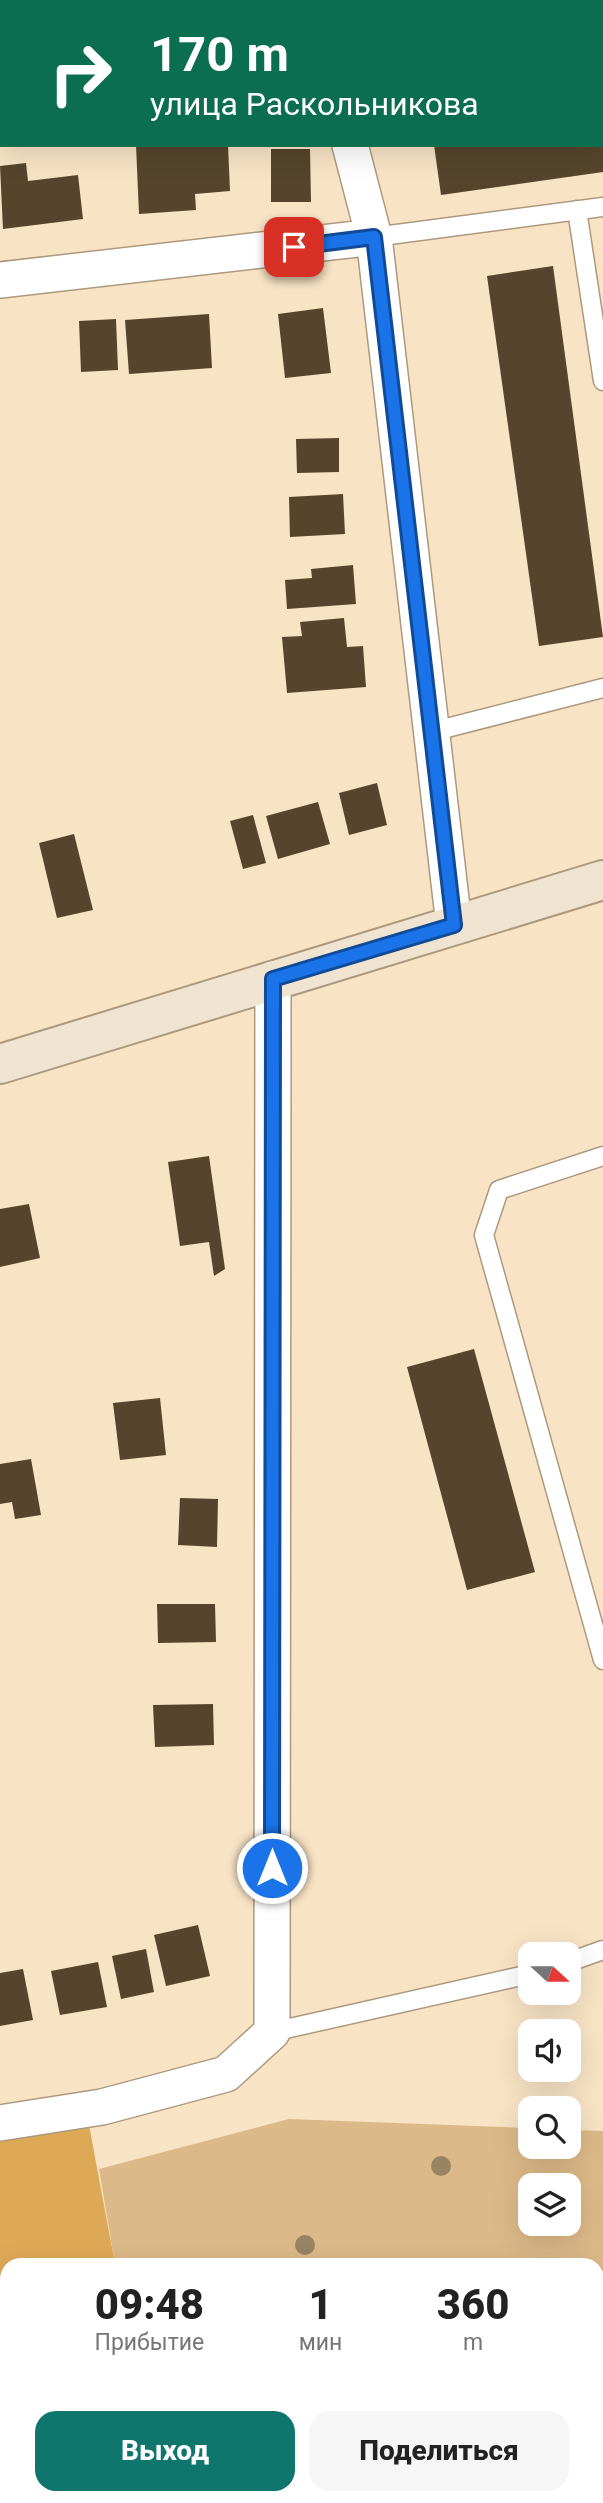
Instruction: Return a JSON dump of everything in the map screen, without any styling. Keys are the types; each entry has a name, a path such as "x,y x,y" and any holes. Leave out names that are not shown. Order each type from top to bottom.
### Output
{"main road":[{"path":"0,1064 603,880"}],"street":[{"path":"351,147 374,237 454,925"},
{"path":"0,280 374,237"},
{"path":"0,2123 103,2107 226,2074 272,2032 273,979"}],"lane":[{"path":"374,237 603,207"},
{"path":"577,210 603,382"},
{"path":"431,732 603,688"},
{"path":"603,1156 499,1190 484,1235 603,1660"},
{"path":"581,1958 603,1950"},
{"path":"272,2032 518,1977"}],"shaded area":[{"path":"289,2119 518,2128 518,2159 581,2159 581,2130 603,2131 603,2258 114,2258 99,2169"},
{"path":"89,2125 114,2258 0,2258 0,2140"}],"building":[{"path":"136,147 228,147 230,191 195,194 196,210 139,214"},
{"path":"434,147 603,147 603,172 441,195"},
{"path":"271,149 310,149 311,202 271,202"},
{"path":"26,163 28,181 78,175 83,219 3,229 0,166"},
{"path":"553,266 603,637 539,646 487,276"},
{"path":"323,308 331,373 285,378 278,314"},
{"path":"209,314 212,368 129,374 125,320"},
{"path":"116,319 118,370 81,372 79,321"},
{"path":"339,438 339,472 297,473 296,439"},
{"path":"343,494 345,534 290,537 289,497"},
{"path":"353,565 356,604 287,609 285,580 312,578 311,569"},
{"path":"344,618 347,647 363,646 366,687 287,693 282,637 302,636 300,622"},
{"path":"377,783 387,825 349,835 339,793"},
{"path":"318,802 330,844 278,859 266,816"},
{"path":"253,815 266,863 243,869 230,821"},
{"path":"74,834 93,910 57,918 39,843"},
{"path":"209,1156 225,1269 214,1276 209,1242 180,1246 168,1162"},
{"path":"29,1204 40,1258 0,1267 0,1209"},
{"path":"474,1349 535,1572 467,1590 407,1367"},
{"path":"160,1398 166,1455 120,1460 113,1403"},
{"path":"31,1459 41,1515 15,1519 12,1502 0,1504 0,1464"},
{"path":"180,1498 218,1499 217,1547 178,1545"},
{"path":"157,1604 215,1604 216,1642 158,1643"},
{"path":"213,1704 214,1745 155,1747 153,1705"},
{"path":"198,1925 210,1976 166,1986 154,1935"},
{"path":"146,1949 154,1992 121,1999 112,1956"},
{"path":"98,1962 107,2007 60,2015 51,1971"},
{"path":"23,1969 33,2020 0,2026 0,1973"}],"route":[{"path":"272,1868 273,979 454,925 374,237 294,247"}]}
